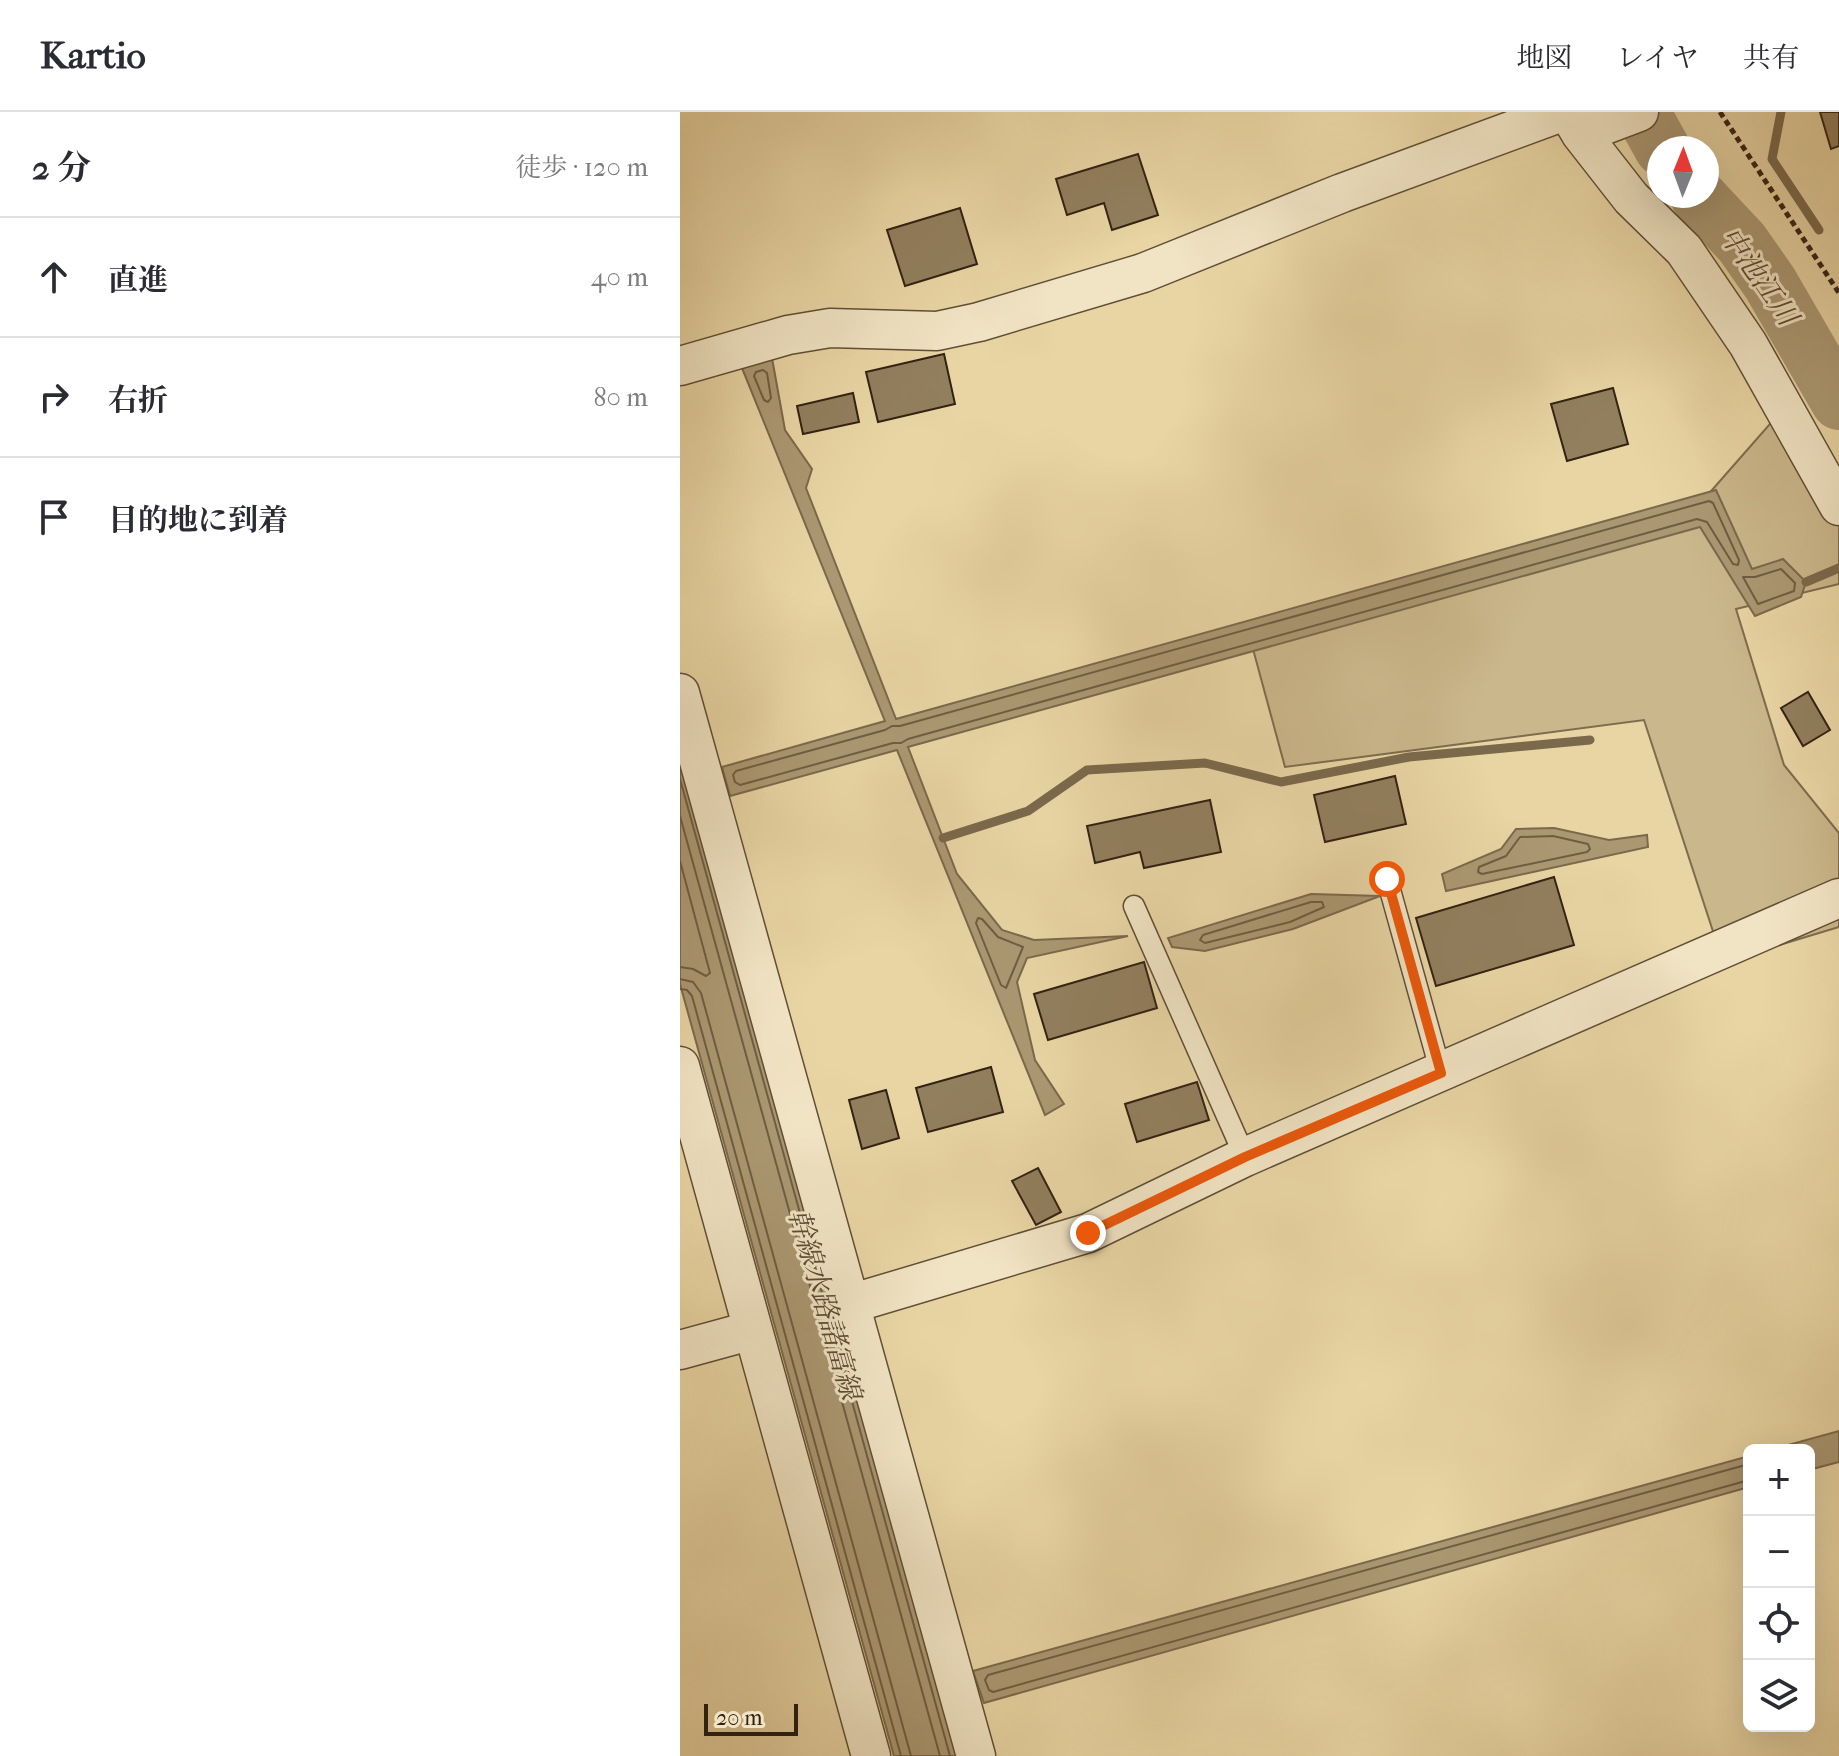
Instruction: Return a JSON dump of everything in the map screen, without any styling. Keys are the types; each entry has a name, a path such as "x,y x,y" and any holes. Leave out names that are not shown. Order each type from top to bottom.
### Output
{"street":[{"path":"680,366 788,335 830,328 937,331 979,322 1143,273 1342,193 1570,119 1639,112"},
{"path":"1570,119 1631,198 1684,250 1748,344 1839,506"},
{"path":"680,693 976,1756"},
{"path":"850,1304 1088,1233 1245,1157 1839,898"},
{"path":"680,1066 871,1756"},
{"path":"680,1350 753,1330"}],"lane":[{"path":"1387,879 1441,1073"},
{"path":"1134,906 1245,1157"}],"path":[{"path":"1720,112 1839,293"}],"shaded area":[{"path":"1791,400 1839,480 1839,584 1736,609 1784,765 1839,833 1839,927 1723,962 1644,720 1285,767 1250,638 1698,506"}],"water":[{"path":"772,358 785,430 812,469 806,488 896,719 1716,490 1752,569 1783,559 1806,582 1801,597 1755,616 1700,527 908,747 957,874 1002,930 1034,940 1128,936 1027,958 1017,982 1035,1060 1064,1104 1045,1115 897,750 730,796 722,767 885,721 742,368"},
{"name":"幹線水路諸富線","path":"680,749 959,1756 894,1756 680,984"},
{"path":"1554,828 1609,840 1647,835 1648,847 1446,891 1442,874 1501,849 1516,829"},
{"path":"1311,894 1380,896 1293,929 1205,951 1172,947 1168,938"},
{"path":"1839,1431 1839,1462 1815,1468 1815,1444 1792,1444"},
{"path":"1743,1458 1743,1489 984,1703 973,1671"}],"building":[{"path":"1820,112 1839,112 1839,146 1831,149"},
{"path":"1138,154 1158,215 1112,230 1104,203 1067,215 1056,179"},
{"path":"960,208 977,264 905,286 887,230"},
{"path":"944,354 955,404 878,422 866,372"},
{"path":"1613,388 1628,444 1567,461 1551,404"},
{"path":"853,393 859,422 803,434 797,406"},
{"path":"1808,692 1830,730 1803,746 1781,708"},
{"path":"1395,776 1406,824 1325,842 1314,795"},
{"path":"1210,800 1221,852 1144,868 1140,852 1095,863 1087,826"},
{"path":"1554,877 1574,945 1436,986 1416,918"},
{"path":"1144,962 1157,1008 1048,1040 1034,994"},
{"path":"991,1067 1003,1112 928,1132 916,1088"},
{"path":"1197,1082 1209,1120 1137,1142 1125,1104"},
{"path":"886,1090 899,1138 862,1149 849,1100"},
{"path":"1038,1168 1061,1212 1036,1225 1012,1181"}],"waterway":[{"name":"中池江川","path":"1642,112 1655,136"},
{"path":"1781,112 1772,159 1819,230"},
{"name":"中池江川","path":"1709,208 1742,243 1770,283 1839,402"},
{"path":"1806,582 1839,568"},
{"path":"943,838 1028,811 1087,770 1205,763 1281,782 1409,757 1590,740"}],"route":[{"path":"1088,1233 1245,1157 1441,1073 1387,879"}]}
